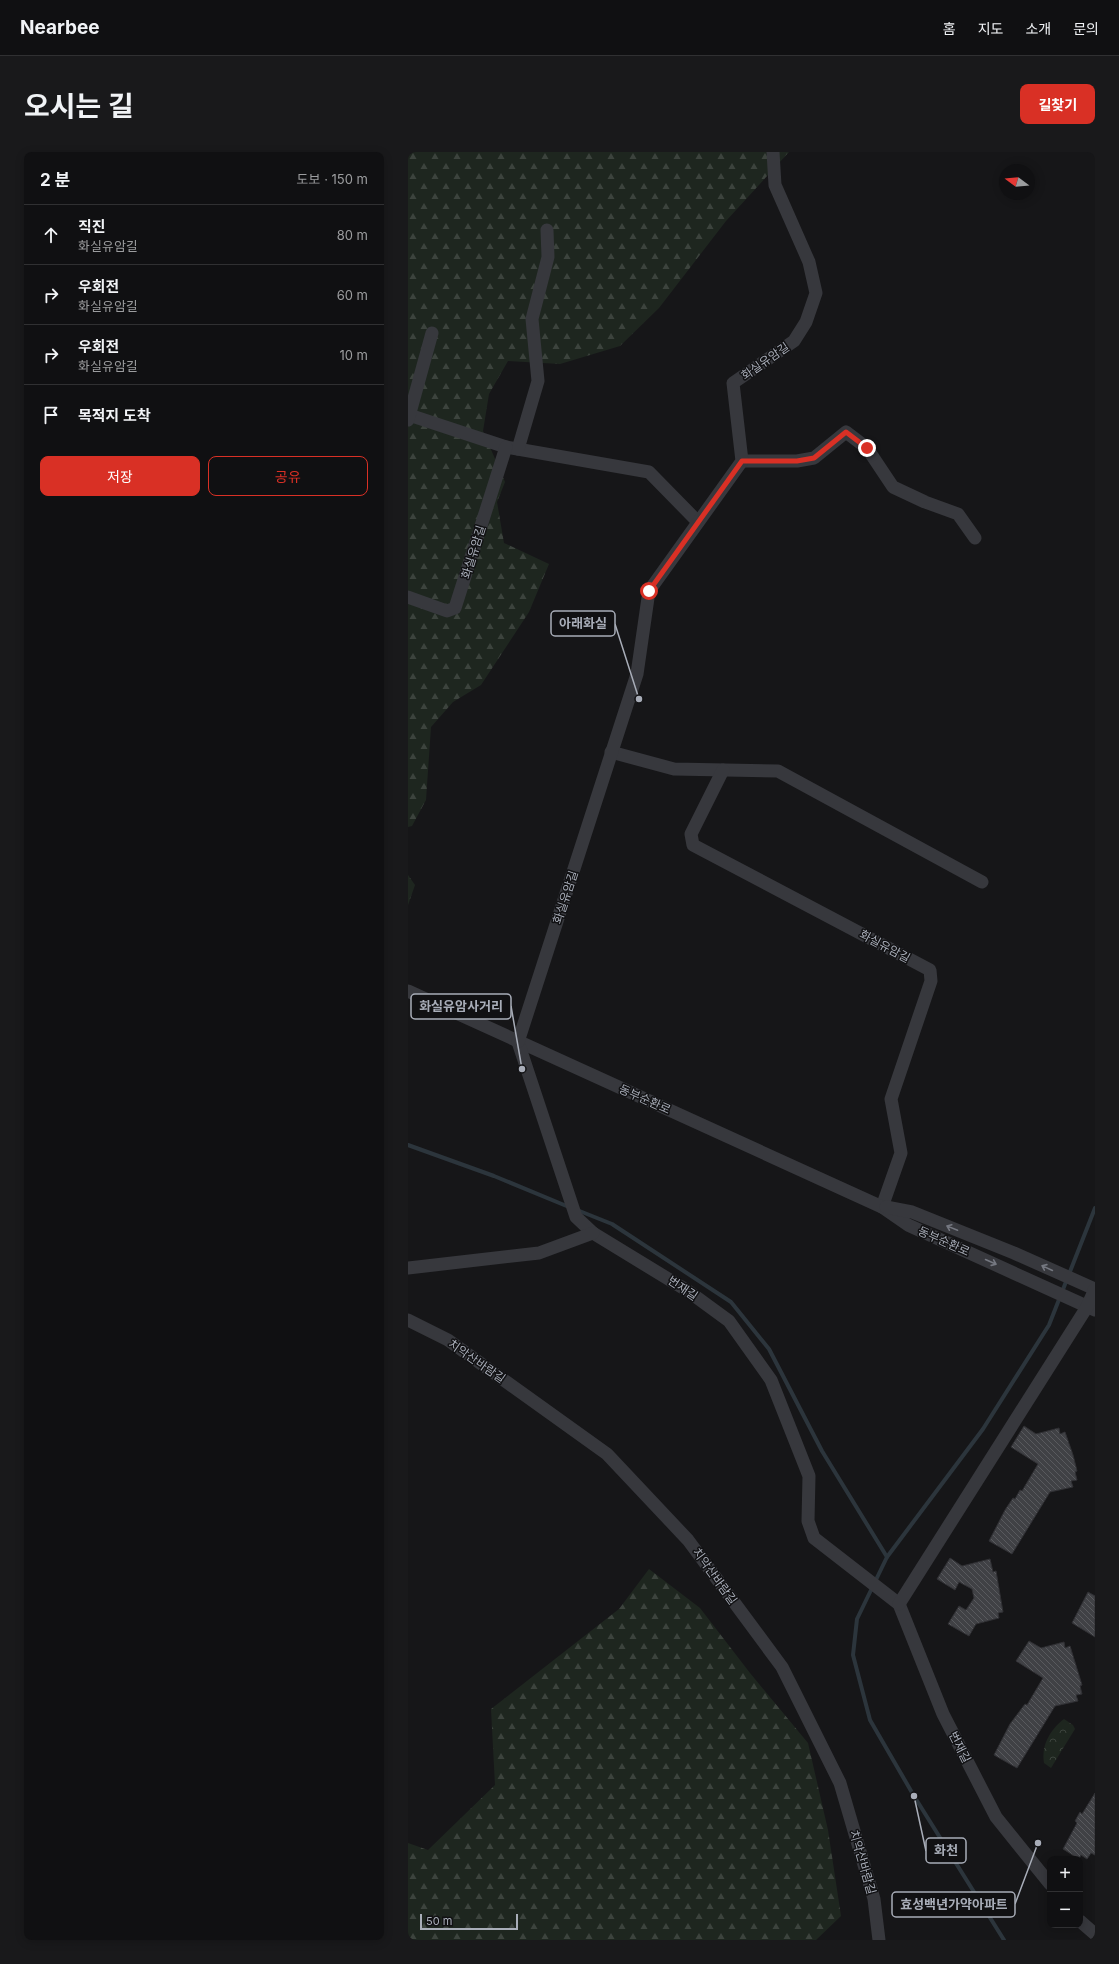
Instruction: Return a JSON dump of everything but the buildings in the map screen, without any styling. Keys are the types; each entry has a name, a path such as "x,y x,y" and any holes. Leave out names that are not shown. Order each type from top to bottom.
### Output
{"street":[{"name":"화실유암길","path":"518,1042 636,674 649,591 742,461 733,383 794,340 806,322 816,293 809,262 775,185 773,152"},
{"name":"화실유암길","path":"408,597 447,611 456,608 512,448 538,381 532,319 548,257 547,230"},
{"path":"432,333 409,418 512,448 649,472 698,522"},
{"path":"742,461 797,461 814,458 846,432 867,448 893,487 925,502 958,514 975,538"},
{"path":"611,752 674,769 778,771 982,882"},
{"name":"화실유암길","path":"723,770 691,834 693,845 930,970 931,982 890,1099 901,1152 882,1207"},
{"name":"동부순환로","path":"408,991 882,1207 908,1225 1091,1308"},
{"name":"번재길","path":"518,1042 576,1217 593,1233 688,1291 729,1322 771,1380 809,1476 808,1521 814,1538 895,1601 943,1714 996,1817 1047,1880"},
{"name":"동부순환로","path":"882,1207 912,1212 1014,1253 1095,1289"},
{"path":"408,1268 539,1253 593,1233"},
{"path":"895,1601 1091,1308 1095,1289"},
{"name":"치악산바람길","path":"408,1320 448,1340 607,1454 688,1540 782,1667 840,1783 874,1899 879,1940"},
{"path":"1083,1924 1095,1934"}],"green space":[{"path":"408,152 789,152 726,221 659,308 620,346 560,364 508,361 489,394 483,431 505,482 497,502 504,543 549,564 529,612 481,685 453,702 431,727 426,800 412,826 408,827"},
{"path":"408,875 415,885 408,905"},
{"path":"649,1569 700,1608 750,1673 808,1743 828,1830 841,1916 816,1940 408,1940 408,1843 428,1850 495,1785 491,1709 619,1609"},
{"path":"1064,1719 1073,1725 1075,1729 1051,1768 1044,1763 1043,1756 1045,1744 1051,1733"}],"waterway":[{"path":"408,1145 494,1176 569,1207"},
{"path":"1004,1940 914,1796 870,1720 853,1655 857,1619 887,1557 983,1429 1049,1325 1095,1208"},
{"path":"577,1210 612,1224 731,1302 769,1349 822,1451 887,1557"}],"place":[{"name":"아래화실","path":"639,699"},
{"name":"화실유암사거리","path":"522,1069"},
{"name":"화천","path":"914,1796"},
{"name":"효성백년가약아파트","path":"1038,1843"}],"route":[{"path":"649,591 742,461 797,461 814,458 846,432 867,448"}]}
